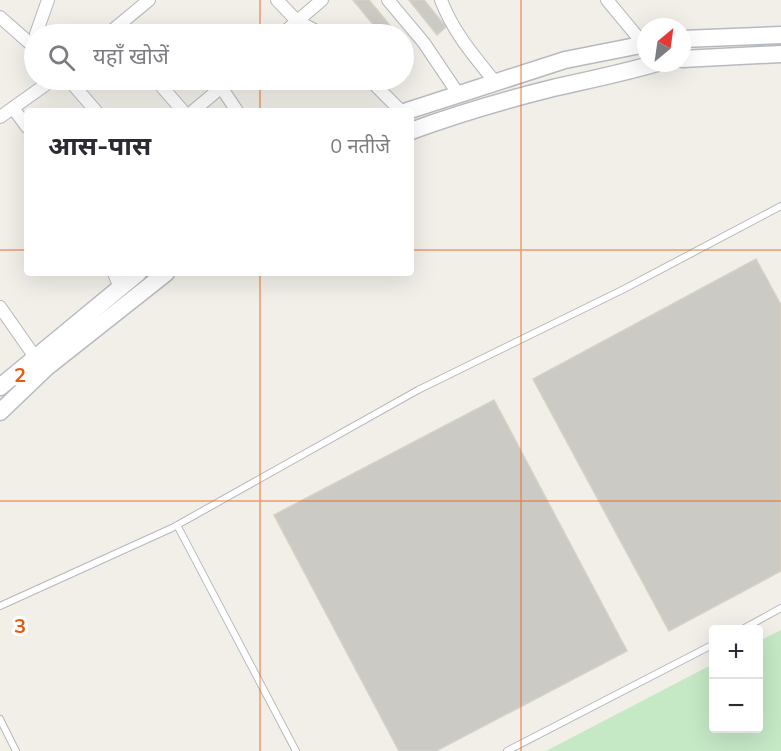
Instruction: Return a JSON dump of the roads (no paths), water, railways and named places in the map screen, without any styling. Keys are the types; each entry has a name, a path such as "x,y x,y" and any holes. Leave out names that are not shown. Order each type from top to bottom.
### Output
{"main road":[{"path":"691,39 781,35"},
{"path":"414,109 565,60 637,46"},
{"path":"691,59 781,54"},
{"path":"414,130 448,117 637,69"},
{"path":"0,412 47,367 162,276"},
{"path":"0,387 117,280"}],"street":[{"path":"41,24 48,0"},
{"path":"123,24 150,0"},
{"path":"277,0 303,24"},
{"path":"294,24 322,0"},
{"path":"388,0 408,24"},
{"path":"441,0 458,36 495,82"},
{"path":"607,0 637,36"},
{"path":"0,17 24,34"},
{"path":"414,31 459,94"},
{"path":"0,117 38,90"},
{"path":"78,90 93,108"},
{"path":"165,90 180,108"},
{"path":"196,108 217,90"},
{"path":"228,90 236,108"},
{"path":"380,90 398,108"},
{"path":"13,108 24,123"},
{"path":"0,307 35,357"}],"lane":[{"path":"0,606 177,525 418,390 624,290 781,206"},
{"path":"177,525 296,751"},
{"path":"750,625 781,608"},
{"path":"507,751 709,647"},
{"path":"0,719 16,751"}]}
